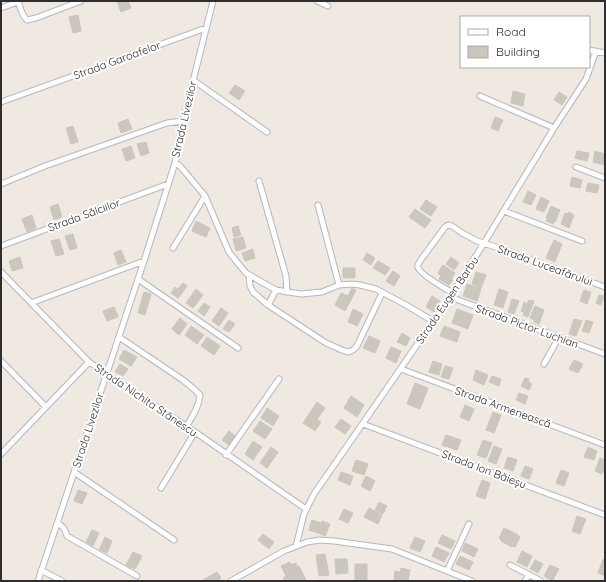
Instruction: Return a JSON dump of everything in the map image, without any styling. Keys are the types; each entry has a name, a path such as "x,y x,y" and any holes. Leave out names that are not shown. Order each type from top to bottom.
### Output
{"street":[{"path":"1,8 18,1 23,15 27,20 81,1"},
{"path":"206,28 213,1"},
{"path":"317,1 328,6"},
{"name":"Strada Livezilor","path":"38,581 175,163 183,121 206,28"},
{"name":"Strada Garoafelor","path":"1,102 206,28"},
{"path":"590,50 605,53"},
{"name":"Strada Eugen Barbu","path":"590,68 596,51"},
{"name":"Strada Eugen Barbu","path":"296,546 306,509 314,494 451,295 586,79 590,68"},
{"path":"193,80 267,132"},
{"path":"480,96 554,128"},
{"path":"1,184 45,166 167,123 183,121"},
{"path":"175,163 180,166 205,196 229,252 249,275 276,290 301,294 322,292 339,285 360,285 376,289 433,321"},
{"path":"576,167 605,178"},
{"path":"260,181 286,276 287,292"},
{"name":"Strada Sălciilor","path":"1,246 168,184"},
{"path":"173,248 205,196"},
{"path":"318,205 339,285"},
{"path":"504,211 582,241"},
{"name":"Strada Luceafărului","path":"451,295 419,270 418,267 420,261 448,224 469,237 605,287"},
{"path":"31,303 144,261"},
{"name":"Strada Nichita Stănescu","path":"1,272 89,362 195,432 226,455 306,509"},
{"path":"249,275 250,286 253,292 268,304 326,343 348,352 357,346 382,293"},
{"path":"138,279 238,348"},
{"path":"268,304 276,290"},
{"name":"Strada Pictor Luchian","path":"451,295 605,354"},
{"path":"119,337 183,380 200,395 195,411 186,427"},
{"path":"544,364 559,337"},
{"path":"1,361 46,408"},
{"path":"1,454 89,362"},
{"name":"Strada Armenească","path":"400,369 605,445"},
{"path":"226,455 279,379"},
{"name":"Strada Ion Băieșu","path":"363,424 605,515"},
{"path":"161,488 195,432"},
{"path":"74,472 174,540"},
{"path":"57,523 65,529 67,536 137,576"},
{"path":"447,571 469,524"},
{"path":"231,581 296,546 307,542 320,540 392,550 472,581"},
{"path":"510,565 541,581"},
{"path":"41,570 62,581"},
{"path":"525,581 528,575"}],"building":[{"path":"117,1 128,1 131,8 121,12"},
{"path":"78,15 81,31 73,33 69,17"},
{"path":"235,85 245,91 239,100 229,93"},
{"path":"513,91 525,94 523,106 511,103"},
{"path":"559,92 567,97 562,105 554,100"},
{"path":"495,117 503,120 498,131 491,128"},
{"path":"128,119 132,129 121,133 118,123"},
{"path":"73,126 78,142 71,144 66,128"},
{"path":"146,142 149,153 141,156 137,144"},
{"path":"131,146 135,158 126,161 122,149"},
{"path":"577,151 589,153 587,161 575,158"},
{"path":"595,151 605,154 604,165 593,162"},
{"path":"572,177 582,180 580,188 570,186"},
{"path":"588,183 599,185 597,193 586,191"},
{"path":"528,191 536,195 531,205 523,202"},
{"path":"541,197 549,201 544,212 536,209"},
{"path":"426,200 437,207 431,216 420,209"},
{"path":"58,204 62,217 54,220 50,207"},
{"path":"551,206 560,210 553,224 546,221"},
{"path":"415,209 431,220 425,228 409,217"},
{"path":"569,212 574,215 569,228 561,224 565,213 568,214"},
{"path":"32,215 36,228 27,232 22,219"},
{"path":"196,221 210,228 206,237 192,231"},
{"path":"238,226 241,235 234,237 232,228"},
{"path":"73,234 77,248 70,250 65,236"},
{"path":"243,237 246,248 236,251 233,239"},
{"path":"59,239 64,254 56,256 51,241"},
{"path":"554,240 562,244 555,262 546,258"},
{"path":"253,249 255,258 245,261 242,253"},
{"path":"121,250 126,262 118,265 114,253"},
{"path":"367,253 375,258 371,265 363,260"},
{"path":"20,257 23,268 12,271 9,261"},
{"path":"451,257 459,263 454,270 446,264"},
{"path":"378,261 390,268 385,275 373,268"},
{"path":"443,265 455,273 451,279 453,280 449,285 439,279 441,276 438,273"},
{"path":"343,268 355,268 355,278 343,278"},
{"path":"393,271 400,276 394,286 386,281"},
{"path":"476,272 486,275 481,288 472,284"},
{"path":"183,283 187,286 182,293 178,289"},
{"path":"467,284 481,289 477,301 463,296"},
{"path":"175,287 182,293 178,298 171,293"},
{"path":"352,288 356,290 352,298 348,296"},
{"path":"196,289 203,295 193,308 186,303"},
{"path":"499,289 508,292 503,308 494,305"},
{"path":"584,290 591,292 587,304 580,301"},
{"path":"144,292 151,294 145,315 138,313"},
{"path":"341,293 352,298 345,311 335,305"},
{"path":"599,295 604,296 601,305 596,303"},
{"path":"432,296 440,301 434,312 426,307"},
{"path":"512,299 519,301 514,314 508,312"},
{"path":"529,300 534,301 528,317 523,315 524,312 521,311 524,302 527,304"},
{"path":"204,303 210,307 204,316 198,311"},
{"path":"535,306 544,310 539,324 530,318"},
{"path":"114,307 118,317 107,321 103,311"},
{"path":"221,308 228,313 219,326 212,321"},
{"path":"353,309 363,314 357,326 348,322"},
{"path":"457,309 473,315 468,329 452,323"},
{"path":"180,318 187,324 179,335 172,329"},
{"path":"574,319 582,321 576,336 569,334"},
{"path":"229,320 235,324 229,332 223,329"},
{"path":"586,320 593,322 589,333 582,331"},
{"path":"191,326 204,335 197,344 185,335"},
{"path":"444,326 460,332 457,342 440,336"},
{"path":"402,333 410,338 406,346 397,342"},
{"path":"369,336 380,341 375,353 363,348"},
{"path":"207,337 220,346 214,355 201,346"},
{"path":"391,347 401,351 396,363 386,358"},
{"path":"124,350 137,357 131,366 119,359"},
{"path":"574,360 583,364 578,373 569,369"},
{"path":"433,361 442,364 439,375 429,372"},
{"path":"120,364 128,369 123,376 115,372"},
{"path":"445,366 453,368 449,379 441,377"},
{"path":"476,370 488,375 484,385 473,380"},
{"path":"492,376 501,379 499,386 489,382"},
{"path":"525,378 529,379 528,381 532,384 529,390 521,386"},
{"path":"415,383 428,388 420,409 407,404"},
{"path":"519,393 528,396 525,404 516,400"},
{"path":"351,396 364,405 357,417 344,408"},
{"path":"317,402 325,408 311,428 303,423"},
{"path":"465,405 474,409 469,421 460,417"},
{"path":"267,408 279,416 273,426 261,418"},
{"path":"493,412 501,415 494,433 486,430"},
{"path":"317,419 321,422 315,431 311,428"},
{"path":"341,419 351,426 345,434 335,427"},
{"path":"260,421 272,429 265,439 253,431"},
{"path":"229,431 235,436 229,445 222,440"},
{"path":"446,435 461,440 457,450 442,445"},
{"path":"483,440 492,443 486,458 477,455"},
{"path":"253,441 262,447 253,460 245,454"},
{"path":"494,446 502,449 496,464 488,461"},
{"path":"271,447 278,452 267,468 260,463"},
{"path":"588,447 597,451 594,460 584,457"},
{"path":"508,457 517,460 513,471 504,468"},
{"path":"600,458 605,460 605,467 602,474 595,471"},
{"path":"356,460 368,464 364,475 352,471"},
{"path":"525,466 533,469 529,479 521,476"},
{"path":"561,470 569,473 564,486 556,483"},
{"path":"341,472 353,476 350,485 338,480"},
{"path":"366,476 375,481 370,491 361,486"},
{"path":"482,480 490,483 485,499 476,496"},
{"path":"78,490 87,493 82,504 74,501"},
{"path":"379,502 387,506 383,514 375,510"},
{"path":"369,508 382,515 378,524 364,517"},
{"path":"344,509 353,513 348,523 339,519"},
{"path":"577,516 586,519 580,534 572,531"},
{"path":"312,520 321,523 318,533 309,530"},
{"path":"322,521 330,524 325,536 318,533"},
{"path":"504,528 520,537 515,547 501,541 499,538"},
{"path":"92,530 99,533 93,546 86,542"},
{"path":"263,534 274,542 269,549 258,540"},
{"path":"442,535 455,541 451,549 438,543"},
{"path":"105,537 112,541 107,553 99,550"},
{"path":"415,537 425,541 420,552 410,548"},
{"path":"465,543 478,549 474,557 462,551"},
{"path":"436,547 449,553 444,562 432,556"},
{"path":"522,551 532,556 527,567 517,562"},
{"path":"133,552 142,556 135,569 126,565"},
{"path":"325,554 329,575 319,576 316,555"},
{"path":"460,556 473,562 469,570 456,564"},
{"path":"335,559 347,559 348,573 336,574"},
{"path":"603,559 605,560 605,576 598,573"},
{"path":"535,560 543,564 538,573 530,569"},
{"path":"290,562 291,565 296,563 297,567 299,566 306,580 285,581 283,578 286,576 281,566"},
{"path":"355,564 367,564 367,581 355,581"},
{"path":"550,565 559,569 552,581 544,576"},
{"path":"401,568 410,570 408,581 399,581"},
{"path":"395,571 400,572 399,581 394,581"},
{"path":"217,572 221,578 216,581 203,581 203,580"}]}
